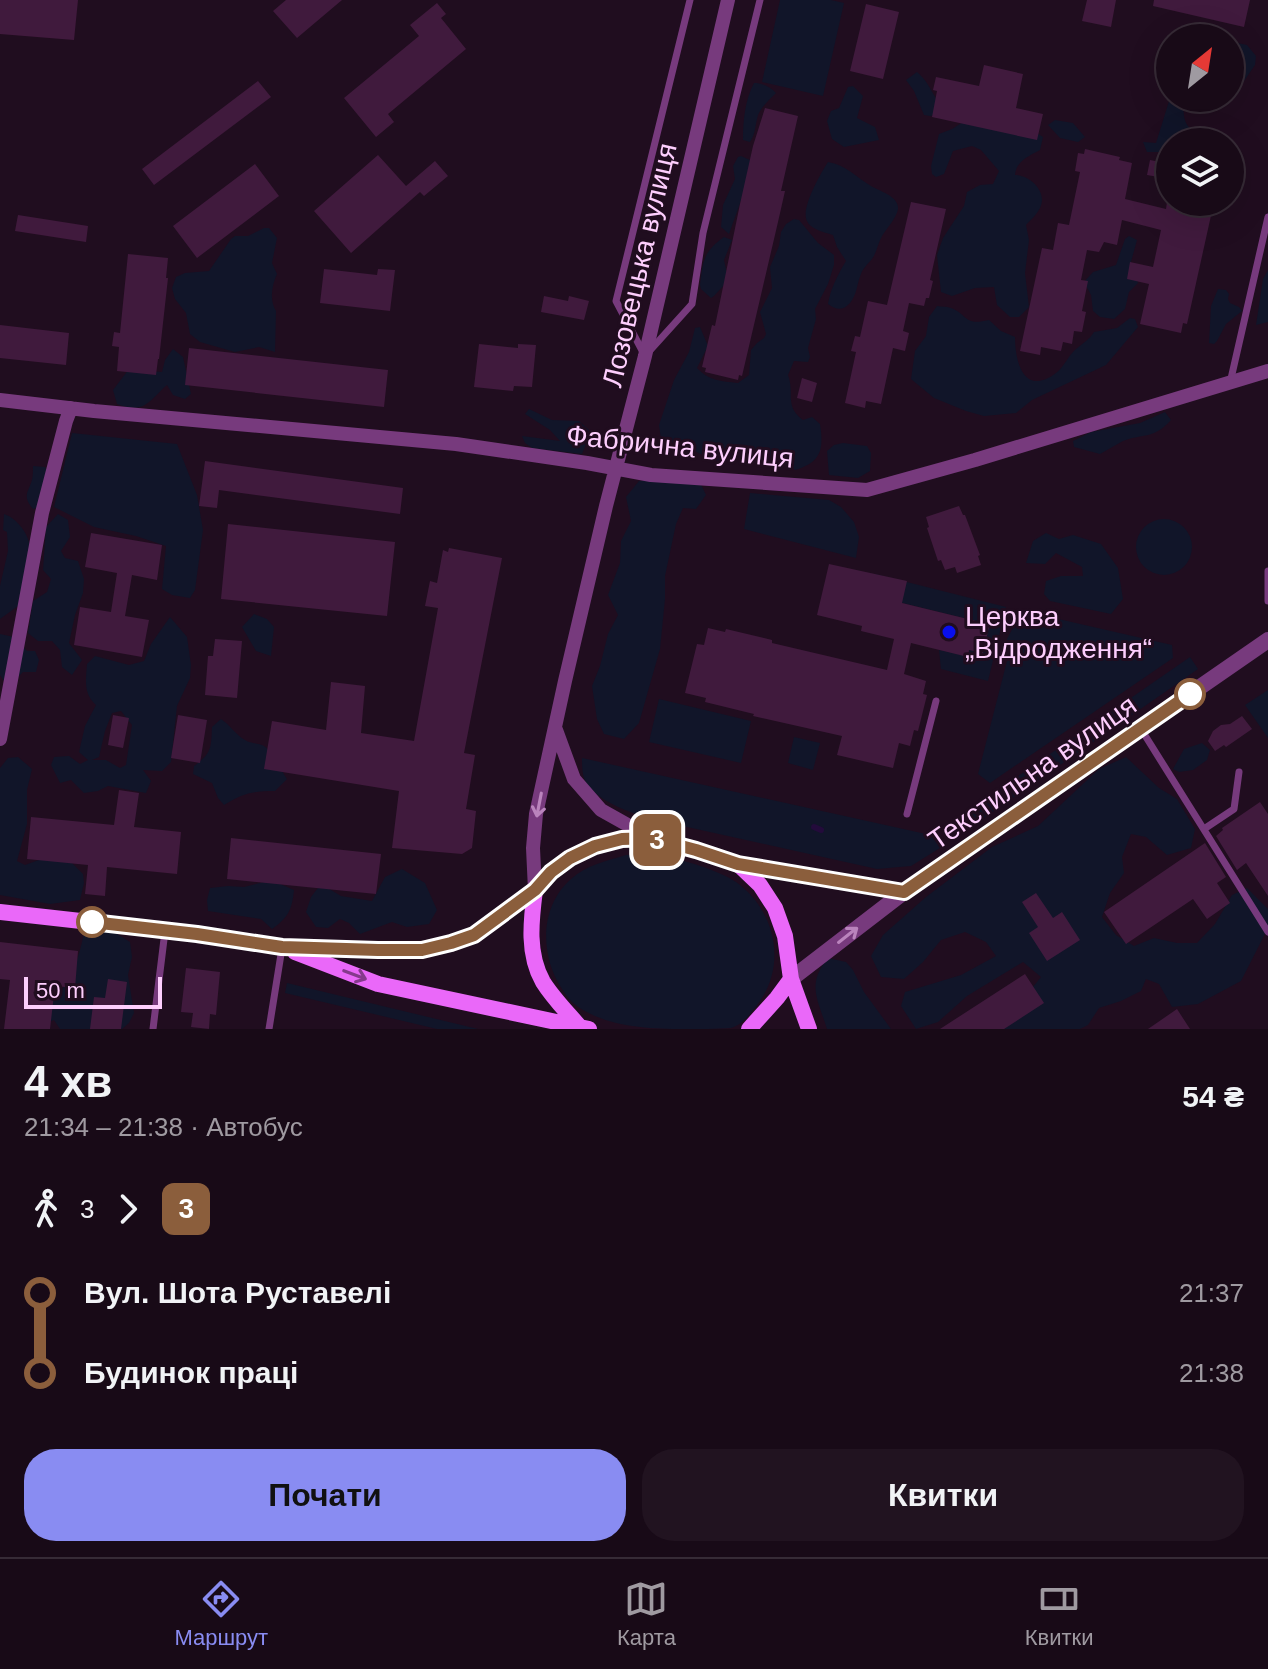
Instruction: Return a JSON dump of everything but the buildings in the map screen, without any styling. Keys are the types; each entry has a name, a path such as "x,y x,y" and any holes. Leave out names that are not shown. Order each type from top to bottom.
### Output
{"main road":[{"path":"0,912 282,947 422,950 474,935 535,890 551,872 570,858 595,846 622,839 651,838 738,864 760,885 775,908 785,936 791,979 809,1029"},
{"path":"535,890 531,930 543,981 584,1028"},
{"path":"282,947 378,984 584,1028"},
{"path":"749,1029 791,979"}],"street":[{"name":"Лозовецька вулиця","path":"535,890 533,848 536,814 728,0"},
{"name":"Фабрична вулиця","path":"71,408 456,444 651,475 867,490 1268,371"},
{"path":"0,400 71,408 42,513 0,739"},
{"name":"Текстильна вулиця","path":"791,979 904,892 1268,640"},
{"path":"556,729 574,779 601,810 651,838"},
{"path":"738,864 904,892"}],"lane":[{"path":"690,0 616,301 645,356 692,304 703,233 760,0"},
{"path":"1230,384 1268,217"},
{"path":"1268,571 1268,601"},
{"path":"907,814 936,701"},
{"path":"1141,729 1268,932"},
{"path":"1204,829 1234,809 1239,772"},
{"path":"153,1029 165,931"},
{"path":"269,1029 282,947"}],"shaded area":[{"path":"780,0 844,3 823,96 762,82"},
{"path":"1244,44 1256,56 1255,65 1244,81"},
{"path":"917,72 938,101 936,115 924,115 906,80"},
{"path":"754,83 776,93 758,115 750,142 743,140 743,125"},
{"path":"853,86 863,96 857,118 875,127 879,140 844,147 832,139 827,121 831,111 839,108 848,87"},
{"path":"1166,112 1184,112 1185,121 1191,128 1161,128"},
{"path":"968,119 1034,131 1043,137 1040,150 1020,163 1015,175 1032,181 1042,196 1040,208 1026,225 1029,240 1025,273 1029,307 1019,317 1010,317 997,305 994,287 975,288 952,296 941,292 937,255 943,238 964,206 967,192 980,185 993,184 999,171 981,150 972,146 953,151 944,174 936,177 932,174 939,134"},
{"path":"1055,120 1073,123 1085,137 1078,142 1060,138 1048,125"},
{"path":"1143,142 1156,143 1156,152 1147,152"},
{"path":"741,156 750,160 749,178 729,234 721,227 723,205 735,179 733,166"},
{"path":"828,162 888,194 898,209 874,256 862,272 852,300 839,309 828,304 846,261 833,235 813,227 806,218 810,197"},
{"path":"794,219 799,220 818,243 834,255 828,284 815,309 816,319 808,348 810,357 808,362 794,361 788,375 792,405 797,415 803,420 812,417 820,424 819,454 804,467 795,470 785,461 759,454 714,461 687,447 661,439 659,425 674,380 689,352 695,328 700,327 708,346 697,368 706,376 738,383 749,375 751,350 766,334 760,312 772,288 770,267 781,232"},
{"path":"269,228 277,238 272,263 277,274 272,292 276,311 275,352 259,347 235,352 200,342 190,334 186,313 175,299 172,288 176,277 209,271 231,239 248,236"},
{"path":"1129,236 1137,240 1131,262 1138,283 1129,292 1125,309 1114,319 1100,317 1093,311 1091,295 1084,282 1093,272 1116,265 1125,239"},
{"path":"724,237 732,240 724,260 727,274 725,284 711,298 700,285 703,263 712,247"},
{"path":"1268,270 1268,322 1256,325 1263,279"},
{"path":"1218,289 1226,290 1230,303 1242,311 1226,324 1214,344 1209,343 1211,306"},
{"path":"937,306 951,308 970,321 989,320 1001,331 1015,337 1020,366 1029,379 1036,381 1056,373 1094,332 1117,328 1130,318 1135,319 1138,327 1106,365 1032,400 1016,413 984,416 934,398 911,379 915,351 926,336 929,317"},
{"path":"173,349 183,357 191,394 185,399 173,395 167,385 140,407 117,404 113,390 129,369 162,372 165,360"},
{"path":"529,409 552,420 579,421 590,434 582,454 532,448 525,443 522,436 560,441 550,430 525,414"},
{"path":"1165,412 1171,420 1159,431 1123,441 1100,454 1074,447 1073,441 1091,432 1140,423"},
{"path":"72,433 177,444 197,495 203,530 195,590 190,598 172,595 162,589 166,546 94,527 54,507"},
{"path":"843,443 867,446 871,453 870,471 858,478 829,475 827,451"},
{"path":"33,466 45,467 54,482 39,507 33,509 27,498"},
{"path":"699,480 706,495 696,509 683,508 676,524 665,576 660,649 639,723 624,739 604,734 597,719 592,686 608,634 618,615 608,595 620,563 621,541 631,521 626,497 639,481"},
{"path":"750,493 829,500 841,507 854,522 859,537 856,558 744,529"},
{"path":"4,514 22,528 30,549 18,606 0,619 0,586 8,551 7,532 3,530"},
{"path":"58,514 68,520 70,537 61,551 65,558 78,561 84,579 69,643 82,660 72,675 62,667 60,650 52,641 38,641 28,633 33,601 47,592 51,579 43,570 46,527"},
{"path":"1164,519 1184,527 1192,547 1184,567 1164,575 1144,567 1136,547 1144,527"},
{"path":"1046,533 1059,539 1073,535 1101,544 1118,568 1123,599 1111,614 1050,601 1044,594 1046,581 1061,576 1083,576 1082,567 1056,553 1045,564 1026,563 1033,541"},
{"path":"875,574 1006,607 988,681 941,669 939,650 968,656 976,621 870,595"},
{"path":"1019,610 1172,645 1173,658 990,783 978,774 1007,661 1007,639"},
{"path":"254,614 267,619 274,627 271,656 256,651 242,627"},
{"path":"170,617 187,637 190,678 177,706 171,762 162,771 143,770 151,781 146,793 108,786 84,793 71,780 60,783 51,765 54,757 69,756 80,764 88,760 79,752 85,726 96,705 87,691 87,664 95,656 129,665 144,661 151,644","holes":["121,711 132,725 126,765 120,768 106,760 92,760 99,757 112,713"]},
{"path":"0,634 14,637 27,651 35,651 39,660 36,672 23,672 8,687 0,675"},
{"path":"1190,657 1198,669 954,839 946,826"},
{"path":"1268,690 1268,738 1245,705"},
{"path":"659,699 751,721 741,763 649,742"},
{"path":"221,719 242,738 264,746 271,753 287,779 275,791 248,794 224,805 212,783 193,774 194,766 209,750 212,727"},
{"path":"794,737 820,743 813,770 788,763"},
{"path":"1202,743 1210,750 1207,760 1193,770 1179,772 1173,769 1184,749"},
{"path":"18,757 32,769 27,790 27,824 17,861 25,865 47,857 71,862 83,874 80,900 50,904 0,895 0,768 8,758"},
{"path":"1126,757 1159,788 1177,799 1195,829 1191,848 1167,855 1146,837 1131,834 1122,857 1124,873 1110,893 1102,917 1116,935 1134,946 1154,938 1197,943 1215,924 1232,895 1247,888 1268,909 1268,928 1241,981 1198,1004 1172,1007 1159,984 1146,979 1141,991 1099,1008 1088,1025 1080,1029 999,1029 1041,977 1023,962 967,996 938,1022 916,1029 901,1006 905,992 961,975 996,956 986,942 965,932 941,940 904,979 881,977 871,956 883,935 926,897 992,847 1038,826 1099,769"},
{"path":"582,758 935,836 940,848 911,866 877,869 651,819 616,806 593,791 584,778"},
{"path":"626,855 662,856 711,870 736,882 761,909 774,942 771,977 765,994 738,1025 694,1029 629,1026 590,1014 575,1005 564,992 555,976 547,947 548,917 553,903 571,879 583,870"},
{"path":"402,869 425,883 437,910 429,924 407,927 392,922 360,934 340,919 328,928 316,927 306,912 311,897 321,884 341,896 372,901 385,877"},
{"path":"271,880 294,890 288,913 272,929 261,919 208,911 210,888 244,887"},
{"path":"103,928 130,942 132,957 128,975 134,1013 129,1023 122,1029 60,1029 54,1020 30,1029 35,1000 54,1000 74,969 84,933"},
{"path":"828,958 846,962 891,1029 827,1029 816,984 821,967"},
{"path":"287,983 478,1029 437,1029 285,993"}],"waterway":[{"path":"814,827 821,830"}],"bus line":[{"name":"3","path":"92,922 282,947 422,950 474,935 535,890 551,872 570,858 595,846 622,839 651,838 738,864 904,892 1190,694"}],"place":[{"name":"Церква „Відродження“","path":"949,632"}]}
